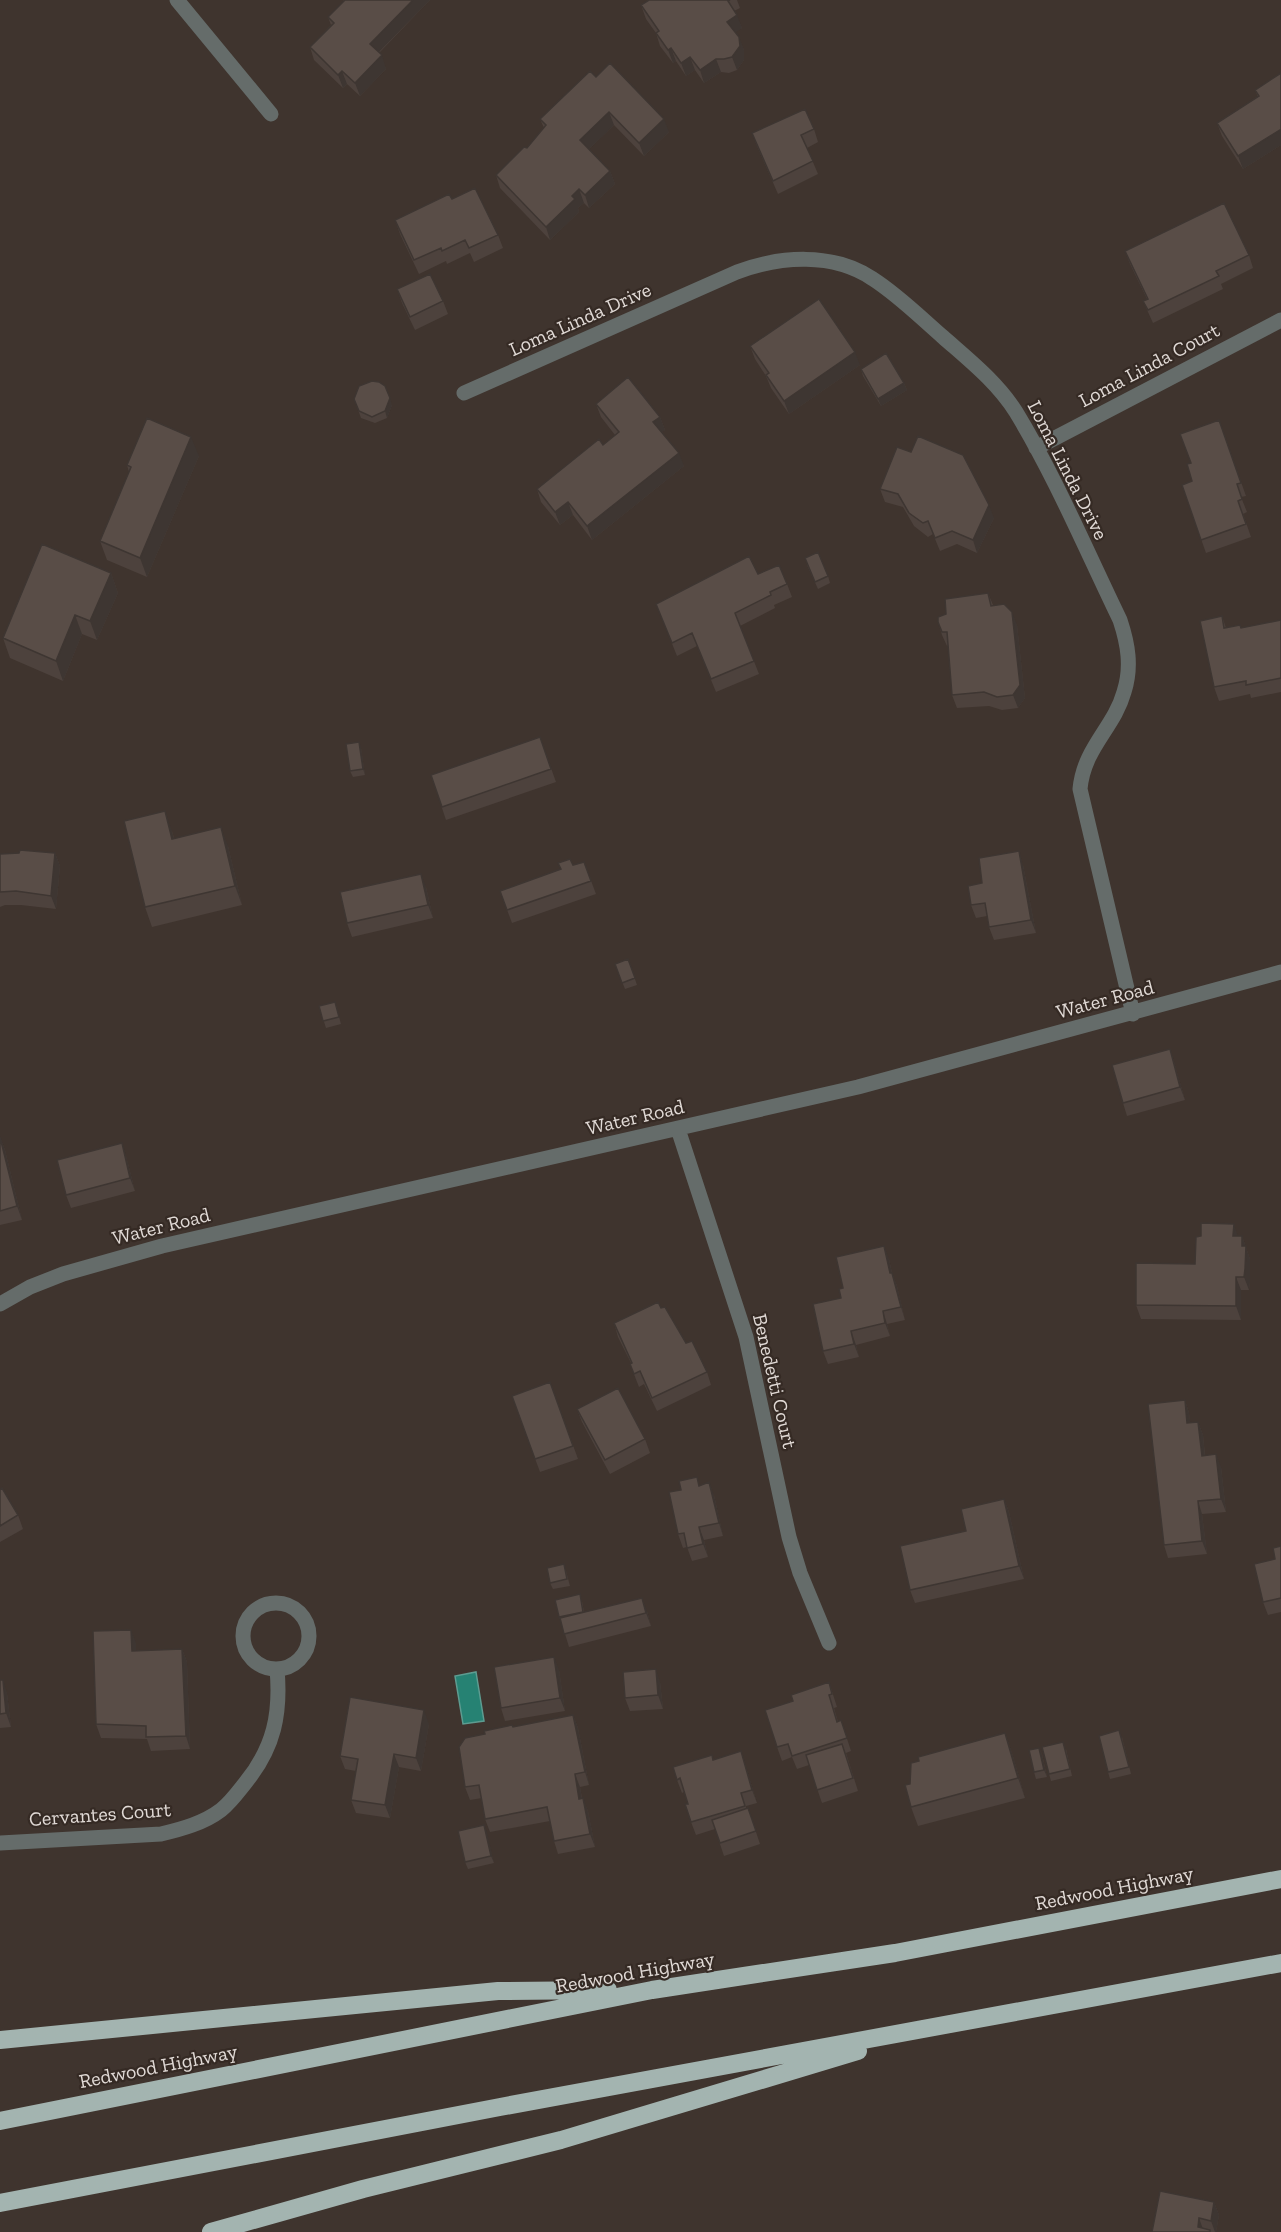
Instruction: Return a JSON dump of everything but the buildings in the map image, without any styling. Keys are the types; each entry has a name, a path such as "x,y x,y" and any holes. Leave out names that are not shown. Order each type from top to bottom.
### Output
{"highway":[{"name":"Redwood Highway","path":"0,2121 652,1990 895,1953 1281,1879"},
{"path":"0,2203 500,2107 1281,1963"},
{"path":"0,2040 498,1991 652,1990"},
{"path":"211,2232 363,2189 561,2140 946,2025"}],"street":[{"path":"177,0 271,114"},
{"name":"Loma Linda Drive","path":"464,393 737,272 774,261 797,259 855,270 872,277 990,378 1015,410 1036,448 1120,620 1127,640 1129,657 1124,694 1087,758 1080,789 1133,1014"},
{"name":"Loma Linda Court","path":"1036,448 1281,320"},
{"name":"Water Road","path":"0,1304 30,1287 63,1274 162,1246 858,1087 1281,972"},
{"name":"Benedetti Court","path":"678,1129 746,1337 789,1537 800,1573 829,1643"},
{"path":"279,1602 289,1604 305,1618 309,1629 309,1641 306,1652 298,1661 289,1667 277,1669 255,1662 248,1653 243,1633 245,1623 259,1607 279,1602"},
{"name":"Cervantes Court","path":"0,1843 161,1834 183,1829 220,1810 256,1770 268,1750 276,1724 279,1694 277,1669"}],"water":[{"path":"476,1672 484,1721 463,1724 455,1676"}]}
